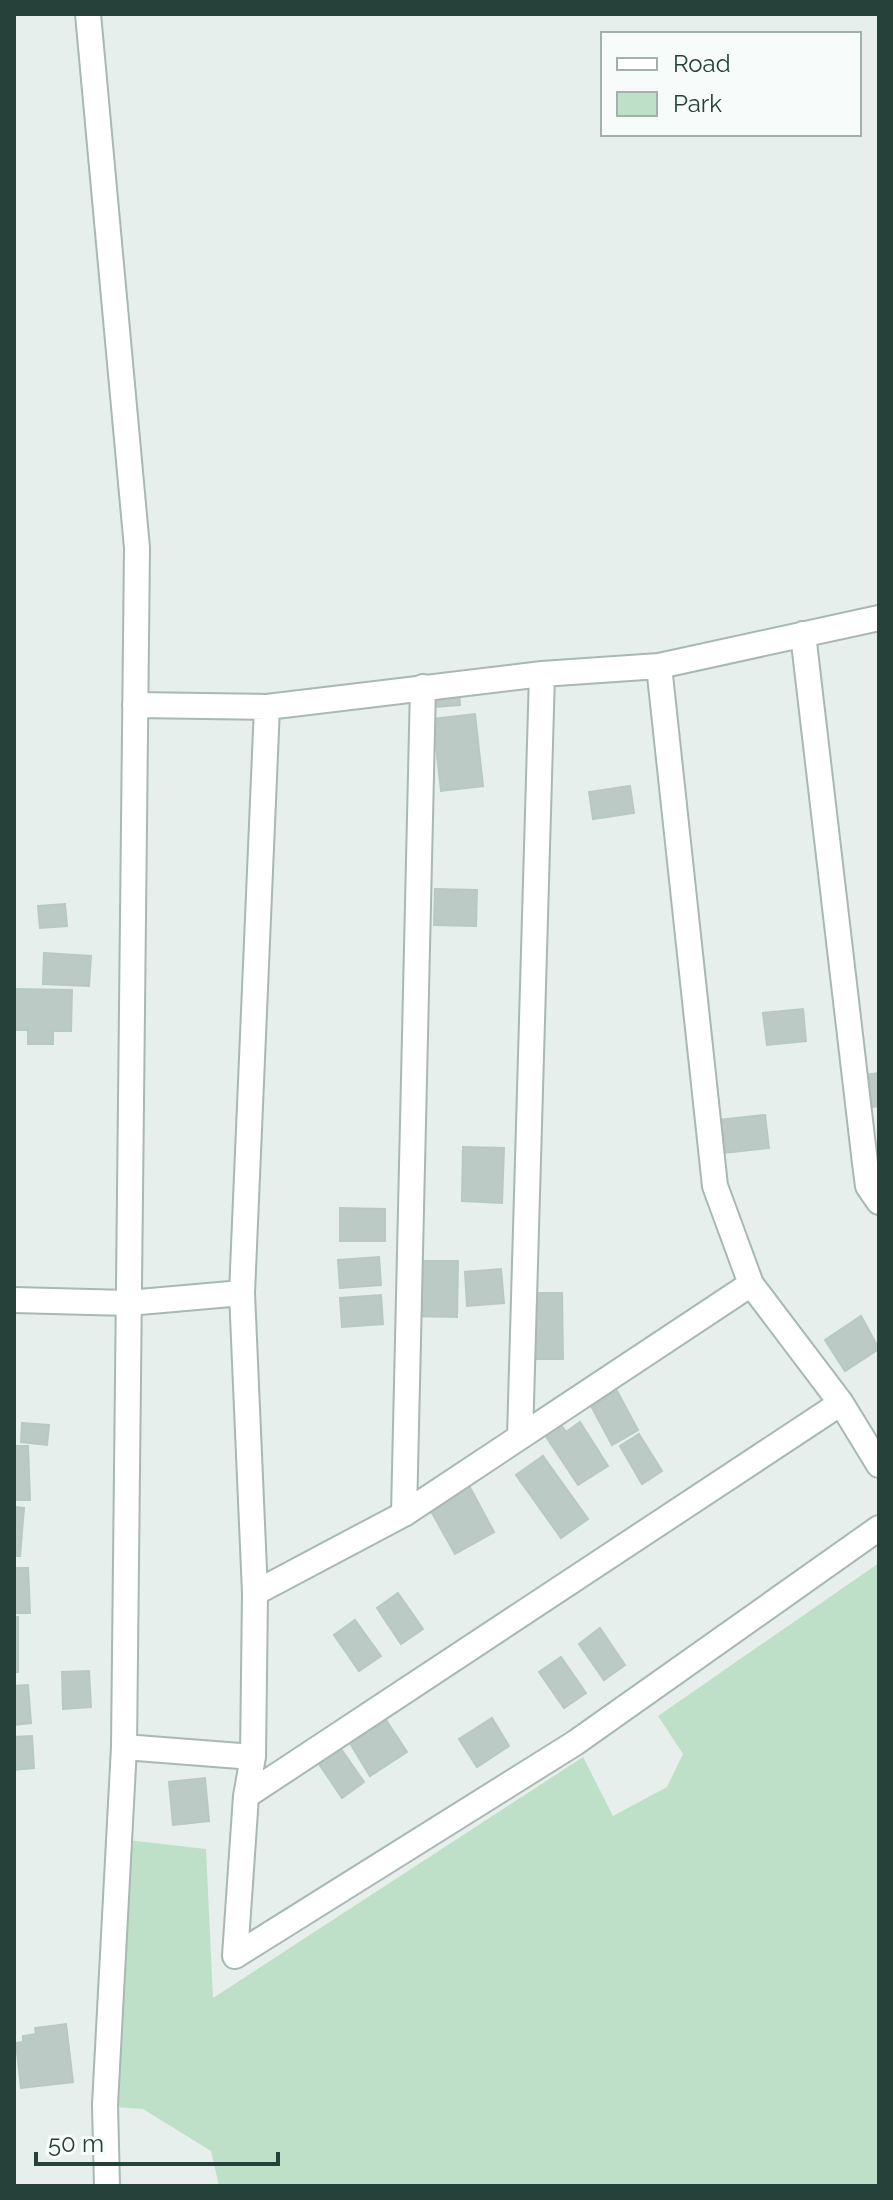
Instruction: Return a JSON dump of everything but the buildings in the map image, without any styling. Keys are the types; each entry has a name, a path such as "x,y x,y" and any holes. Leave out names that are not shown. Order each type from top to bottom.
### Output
{"street":[{"path":"88,14 137,548 124,1747 105,2123 107,2186"},
{"path":"135,705 267,707 542,674 659,666 879,618"},
{"path":"803,634 868,1186 879,1202"},
{"path":"659,666 715,1186 751,1284 841,1403 879,1465"},
{"path":"520,1437 542,674"},
{"path":"404,1514 423,687"},
{"path":"267,707 242,1293 255,1593 253,1757 246,1796 235,1956 575,1743 879,1528"},
{"path":"255,1593 404,1514 751,1284"},
{"path":"14,1300 128,1303 242,1293"},
{"path":"246,1796 841,1403"},
{"path":"124,1747 253,1757"}],"green space":[{"path":"879,1563 879,2186 219,2186 211,2151 143,2109 103,2106 119,1839 206,1849 213,1998 583,1757 613,1816 667,1787 683,1754 658,1716"}]}
